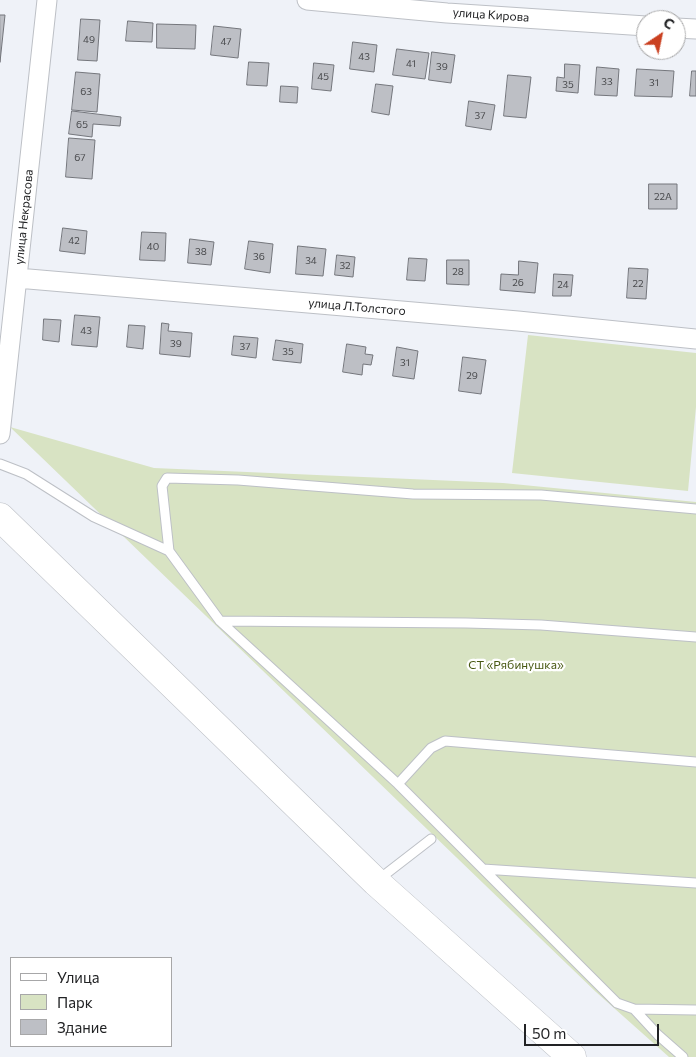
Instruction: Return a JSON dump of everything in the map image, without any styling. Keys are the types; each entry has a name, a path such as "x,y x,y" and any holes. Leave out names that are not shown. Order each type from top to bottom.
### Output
{"main road":[{"path":"0,517 376,882 572,1057"}],"street":[{"name":"улица Некрасова","path":"0,434 47,0"},
{"name":"улица Кирова","path":"307,0 636,25"},
{"name":"улица Л.Толстого","path":"17,278 518,320 696,339"}],"lane":[{"path":"0,464 26,474 94,517 169,551 220,621 398,784 616,1003 634,1009 696,1010"},
{"path":"169,551 162,486 166,478 238,480 413,494 549,495 601,498 637,505 696,509"},
{"path":"220,621 541,625 696,637"},
{"path":"398,784 431,748 445,741 696,762"},
{"path":"376,882 431,839"},
{"path":"483,869 696,883"},
{"path":"634,1009 658,1035 683,1057"}],"green space":[{"path":"528,335 696,353 696,407 688,491 512,473"},
{"name":"СТ «Рябинушка»","path":"10,427 154,468 503,483 696,502 696,1057 669,1057 596,992"}],"building":[{"path":"0,15 5,15 0,62"},
{"path":"81,19 100,20 97,61 78,60"},
{"path":"128,21 153,23 152,42 126,41"},
{"path":"157,24 196,25 195,49 157,48"},
{"path":"214,26 241,29 238,58 211,55"},
{"path":"353,42 377,45 374,72 350,69"},
{"path":"397,49 429,53 425,79 393,75"},
{"path":"432,52 455,55 451,83 429,80"},
{"path":"249,62 269,63 267,86 247,85"},
{"path":"314,63 334,65 331,91 312,89"},
{"path":"565,64 580,65 578,93 556,91 557,77 564,78"},
{"path":"597,67 619,69 617,96 595,95"},
{"path":"637,69 674,71 672,97 635,96"},
{"path":"692,71 696,71 696,96 690,96"},
{"path":"76,72 100,74 97,112 72,110"},
{"path":"508,75 531,77 526,118 504,116"},
{"path":"376,84 393,86 389,115 372,112"},
{"path":"281,86 298,87 297,103 280,102"},
{"path":"469,101 495,105 491,130 466,126"},
{"path":"72,111 121,117 120,126 93,124 92,137 69,134"},
{"path":"69,138 95,140 92,179 66,177"},
{"path":"649,184 677,184 677,209 649,209"},
{"path":"63,228 87,231 85,254 60,251"},
{"path":"142,232 166,233 165,261 140,260"},
{"path":"190,239 214,242 211,265 188,263"},
{"path":"249,241 273,244 270,273 245,269"},
{"path":"298,246 326,249 323,276 296,274"},
{"path":"337,255 355,257 353,277 335,275"},
{"path":"409,258 427,259 425,281 407,280"},
{"path":"447,260 469,260 469,285 447,284"},
{"path":"519,261 538,263 535,293 500,290 501,274 518,275"},
{"path":"629,268 648,269 646,299 627,298"},
{"path":"554,274 573,275 571,296 553,296"},
{"path":"75,315 100,317 97,347 72,345"},
{"path":"44,319 61,320 59,342 43,340"},
{"path":"162,323 169,324 168,331 192,333 190,357 160,354"},
{"path":"129,325 145,326 143,349 127,347"},
{"path":"234,336 258,338 256,358 232,355"},
{"path":"276,340 303,344 301,363 273,360"},
{"path":"347,344 366,347 365,354 373,355 371,365 363,364 362,375 343,372"},
{"path":"397,347 418,351 414,379 393,376"},
{"path":"463,357 486,360 481,394 459,391"}]}
